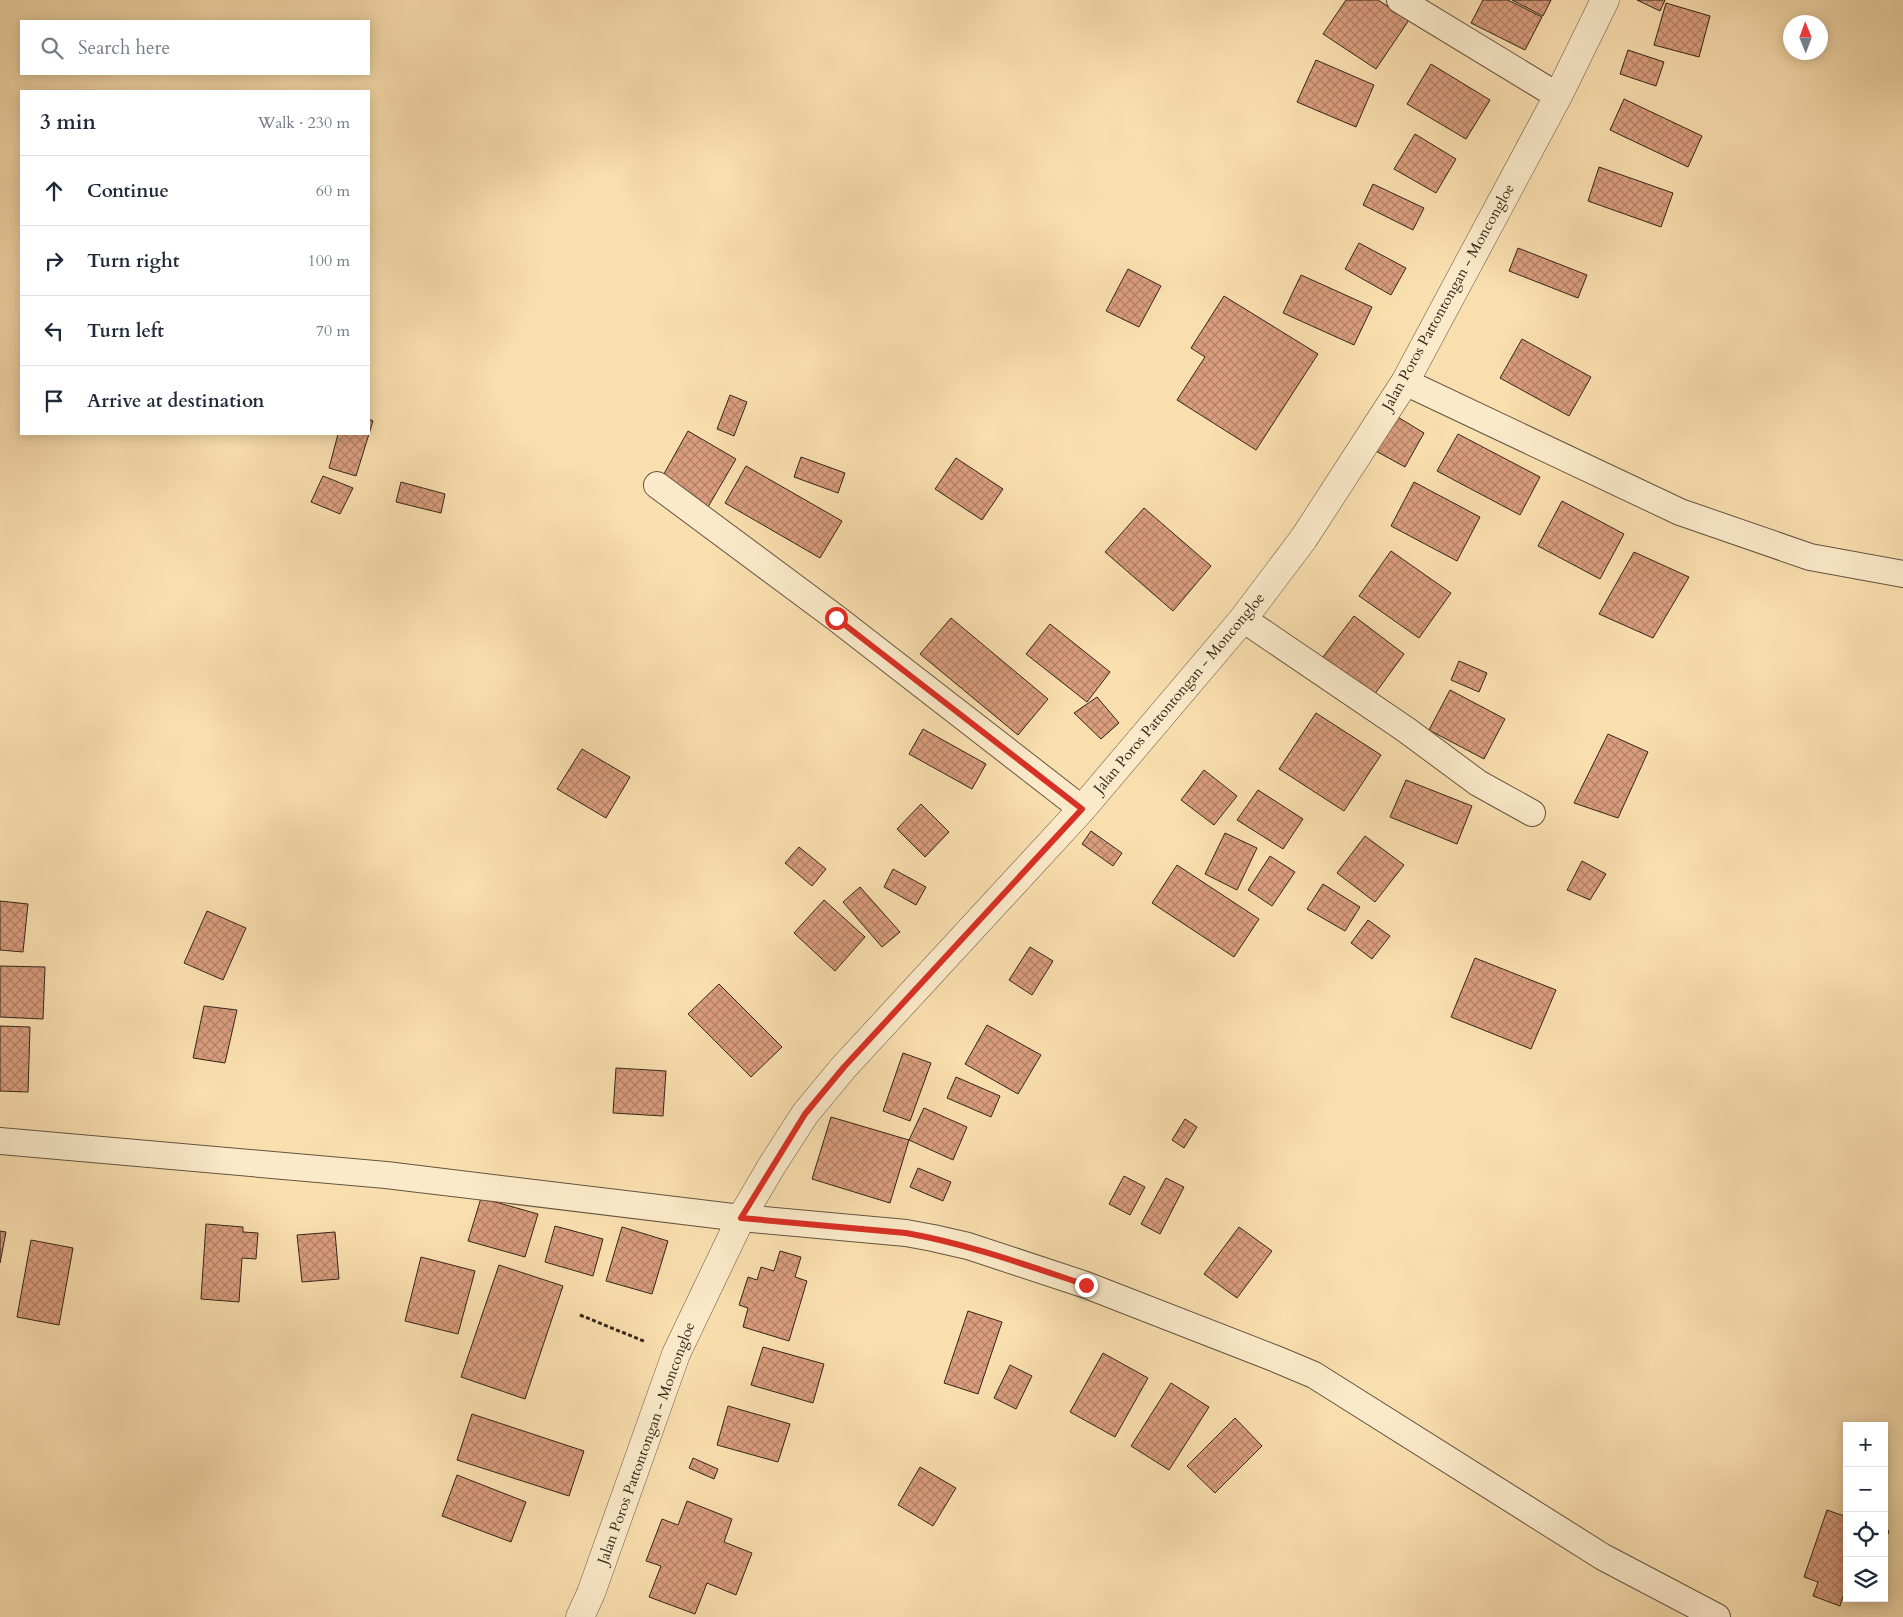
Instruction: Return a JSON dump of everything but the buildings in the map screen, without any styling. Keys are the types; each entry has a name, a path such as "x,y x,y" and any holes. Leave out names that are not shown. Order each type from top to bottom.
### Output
{"street":[{"path":"1400,0 1558,96"},
{"name":"Jalan Poros Pattontongan - Moncongloe","path":"580,1617 676,1354 741,1218 805,1114 838,1074 1082,809 1243,619 1304,538 1405,382 1558,96 1605,0"},
{"path":"1405,382 1680,512 1810,557 1903,574"},
{"path":"657,485 836,618 1082,809"},
{"path":"1243,619 1405,730 1478,784 1532,813"},
{"path":"0,1141 386,1175 741,1218 906,1233 968,1246 1086,1285 1276,1358 1314,1375 1603,1557 1717,1617"}],"path":[{"path":"580,1315 676,1354"}],"route":[{"path":"836,618 1082,809 844,1067 805,1114 741,1218 906,1233 933,1238 968,1246 1086,1285"}]}
